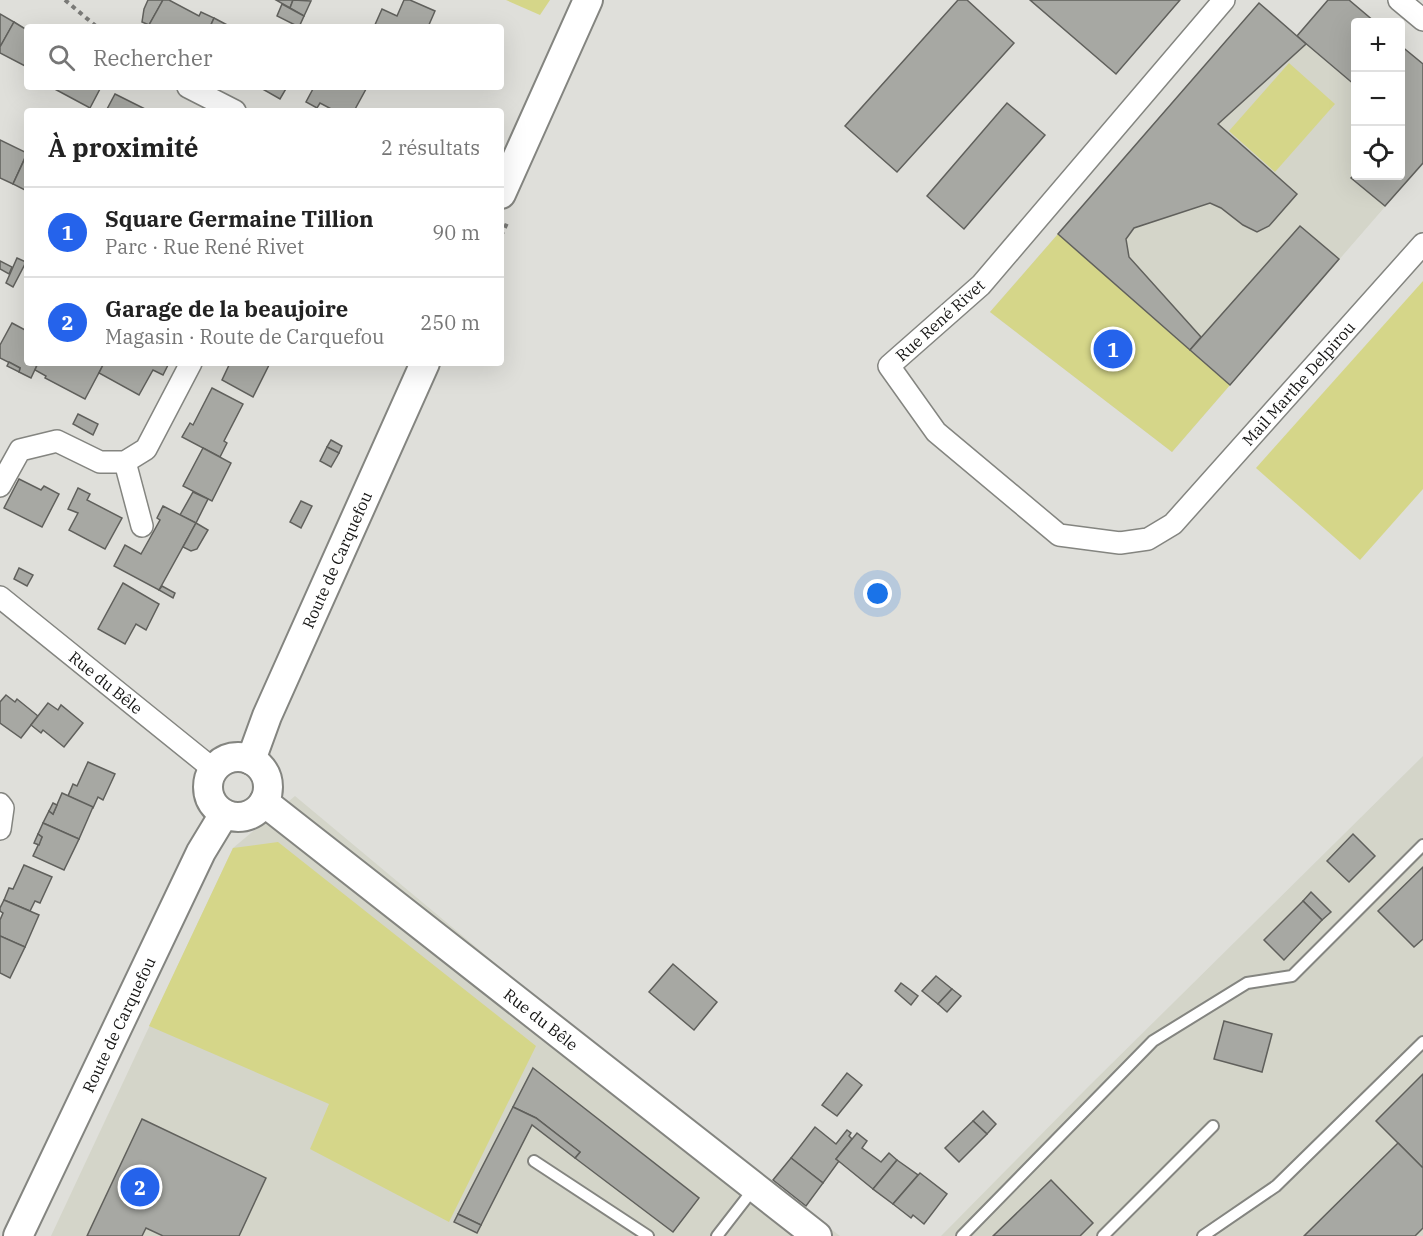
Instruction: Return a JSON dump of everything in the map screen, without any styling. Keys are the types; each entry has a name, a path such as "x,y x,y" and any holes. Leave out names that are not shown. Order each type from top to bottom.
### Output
{"main road":[{"path":"504,187 588,0"},
{"name":"Route de Carquefou","path":"251,760 267,716 424,366"},
{"path":"240,757 251,760 264,772 268,791 264,802 252,814 234,818 215,808 209,800 208,779 220,762 240,757"},
{"name":"Rue du Bêle","path":"264,802 818,1236"},
{"name":"Route de Carquefou","path":"18,1236 201,852 224,814"}],"street":[{"name":"Rue René Rivet","path":"1173,524 1148,539 1120,543 1059,535 936,432 889,366 981,285 1224,0"},
{"path":"1399,0 1423,20"},
{"path":"194,90 229,108"},
{"name":"Mail Marthe Delpirou","path":"1173,524 1423,244"},
{"path":"0,486 20,450 57,441 100,462 125,462 146,449 188,366"},
{"path":"125,462 142,526"},
{"name":"Rue du Bêle","path":"0,597 213,770"},
{"path":"0,804 3,808 0,829"}],"lane":[{"path":"962,1236 1153,1041 1247,983 1292,976 1423,845"},
{"path":"1203,1236 1276,1186 1423,1042"},
{"path":"1103,1236 1213,1126"},
{"path":"534,1161 648,1236"},
{"path":"717,1236 755,1187"}],"path":[{"path":"65,0 93,24"}],"shaded area":[{"path":"1328,0 1349,0 1370,18 1351,18 1351,180 1405,180 1405,48 1423,64 1423,163 1172,452 990,312 1259,3 1297,36"},
{"path":"1423,756 1423,1236 941,1236 1088,1087"},
{"path":"295,796 561,1018 840,1236 51,1236 233,848"}],"green space":[{"path":"506,0 550,0 540,15"},
{"path":"1289,63 1335,104 1275,172 1229,131"},
{"path":"1058,234 1230,385 1172,452 990,312"},
{"path":"1423,281 1423,489 1360,560 1256,468"},
{"path":"278,842 536,1046 449,1222 310,1149 329,1104 149,1026 233,848"}],"building":[{"path":"148,0 163,0 150,24 142,22"},
{"path":"163,0 169,0 199,16 201,12 214,18 211,24 150,24"},
{"path":"276,0 293,0 290,8"},
{"path":"293,0 311,1 304,16 290,8"},
{"path":"404,0 410,0 435,11 429,24 375,24 382,9 397,16"},
{"path":"958,0 967,0 1014,43 897,172 845,126"},
{"path":"1030,0 1180,0 1116,74"},
{"path":"1328,0 1349,0 1370,18 1351,18 1351,82 1297,36"},
{"path":"1259,3 1306,44 1218,124 1297,194 1269,226 1257,232 1210,203 1134,228 1126,239 1129,257 1201,337 1190,350 1058,234"},
{"path":"282,4 304,16 300,24 293,24 277,16"},
{"path":"0,14 14,22 0,47"},
{"path":"214,18 225,24 211,24"},
{"path":"14,22 24,28 24,65 0,53 0,47"},
{"path":"1405,49 1423,64 1423,163 1385,206 1353,180 1405,180"},
{"path":"57,90 99,90 90,108"},
{"path":"264,90 285,90 280,99"},
{"path":"312,90 365,90 356,108 329,108 320,103 317,108 306,102"},
{"path":"115,94 143,108 108,108"},
{"path":"1007,103 1045,135 964,229 927,196"},
{"path":"0,140 24,152 24,160 13,184 0,178"},
{"path":"24,160 24,190 13,184"},
{"path":"1300,226 1339,259 1230,385 1190,350"},
{"path":"17,258 24,261 24,266 13,287 6,283"},
{"path":"0,261 12,267 9,274 0,269"},
{"path":"12,323 24,329 24,366 37,366 31,378 19,372 20,368 0,358 0,345"},
{"path":"9,362 20,368 19,372 7,366"},
{"path":"37,366 102,366 85,399 45,378 46,376 35,370"},
{"path":"102,366 168,366 163,375 153,370 139,395 99,373"},
{"path":"229,366 268,366 253,397 222,380"},
{"path":"212,388 243,404 224,441 227,443 220,457 182,437 190,423 193,425"},
{"path":"78,414 98,424 93,435 73,424"},
{"path":"331,440 342,446 339,453 327,447"},
{"path":"327,447 339,453 331,467 320,461"},
{"path":"203,448 231,463 212,501 183,486"},
{"path":"19,479 41,490 44,486 59,494 42,527 4,508"},
{"path":"78,488 90,494 87,500 122,518 105,549 69,530 78,513 68,509"},
{"path":"193,492 208,499 196,523 180,515"},
{"path":"301,501 312,506 301,528 290,522"},
{"path":"163,506 196,523 159,590 114,566 125,545 141,554 160,520 157,518"},
{"path":"196,523 208,530 197,549 191,551 183,547"},
{"path":"19,568 33,575 27,586 14,579"},
{"path":"123,583 159,604 146,630 136,624 125,644 98,629"},
{"path":"162,586 175,593 173,598 159,590"},
{"path":"6,695 15,702 17,699 38,716 21,738 0,723 0,702"},
{"path":"48,703 58,710 61,705 83,723 64,747 43,730 41,733 31,725"},
{"path":"88,762 115,774 103,800 98,797 93,808 68,796 73,784 77,786"},
{"path":"62,793 93,807 79,839 43,823 49,811 53,814"},
{"path":"53,803 57,805 53,814 49,811"},
{"path":"43,823 79,839 64,870 33,856 42,837 38,834"},
{"path":"38,834 42,837 39,845 34,843"},
{"path":"1353,834 1375,856 1349,882 1327,861"},
{"path":"24,865 52,877 40,903 35,901 30,911 4,900 9,888 13,889"},
{"path":"1423,867 1423,939 1414,947 1378,911"},
{"path":"1311,892 1331,912 1322,920 1303,901"},
{"path":"4,900 39,915 25,947 0,936 0,920 3,913 0,908"},
{"path":"1303,901 1322,920 1284,960 1264,940"},
{"path":"0,936 25,947 10,978 0,973"},
{"path":"673,964 717,1002 694,1030 649,992"},
{"path":"936,976 952,989 938,1004 922,991"},
{"path":"901,983 918,996 911,1005 895,991"},
{"path":"952,989 961,996 947,1012 938,1004"},
{"path":"1224,1021 1272,1034 1262,1072 1214,1059"},
{"path":"533,1068 699,1198 673,1232 575,1158 580,1152 536,1118 513,1107"},
{"path":"847,1073 862,1085 837,1116 822,1105"},
{"path":"1423,1074 1423,1168 1376,1121"},
{"path":"513,1107 536,1118 580,1152 575,1158 532,1125 481,1225 458,1214"},
{"path":"983,1111 996,1124 987,1134 973,1121"},
{"path":"142,1119 266,1178 239,1236 163,1236 146,1228 142,1236 87,1236"},
{"path":"973,1121 987,1134 959,1162 945,1148"},
{"path":"815,1127 836,1144 847,1130 851,1133 849,1136 852,1139 836,1159 839,1161 823,1183 791,1158"},
{"path":"857,1133 867,1141 862,1148 881,1162 889,1153 897,1160 873,1189 836,1159"},
{"path":"1398,1143 1423,1168 1423,1228 1415,1236 1304,1236"},
{"path":"791,1158 823,1183 806,1206 773,1180"},
{"path":"897,1160 918,1175 893,1204 873,1189"},
{"path":"920,1173 947,1194 924,1224 913,1215 911,1218 893,1204"},
{"path":"1051,1180 1093,1223 1080,1236 993,1236"},
{"path":"458,1214 481,1225 477,1233 454,1222"}],"place":[{"name":"Square Germaine Tillion","path":"1113,349"},
{"name":"Garage de la beaujoire","path":"140,1187"}]}
